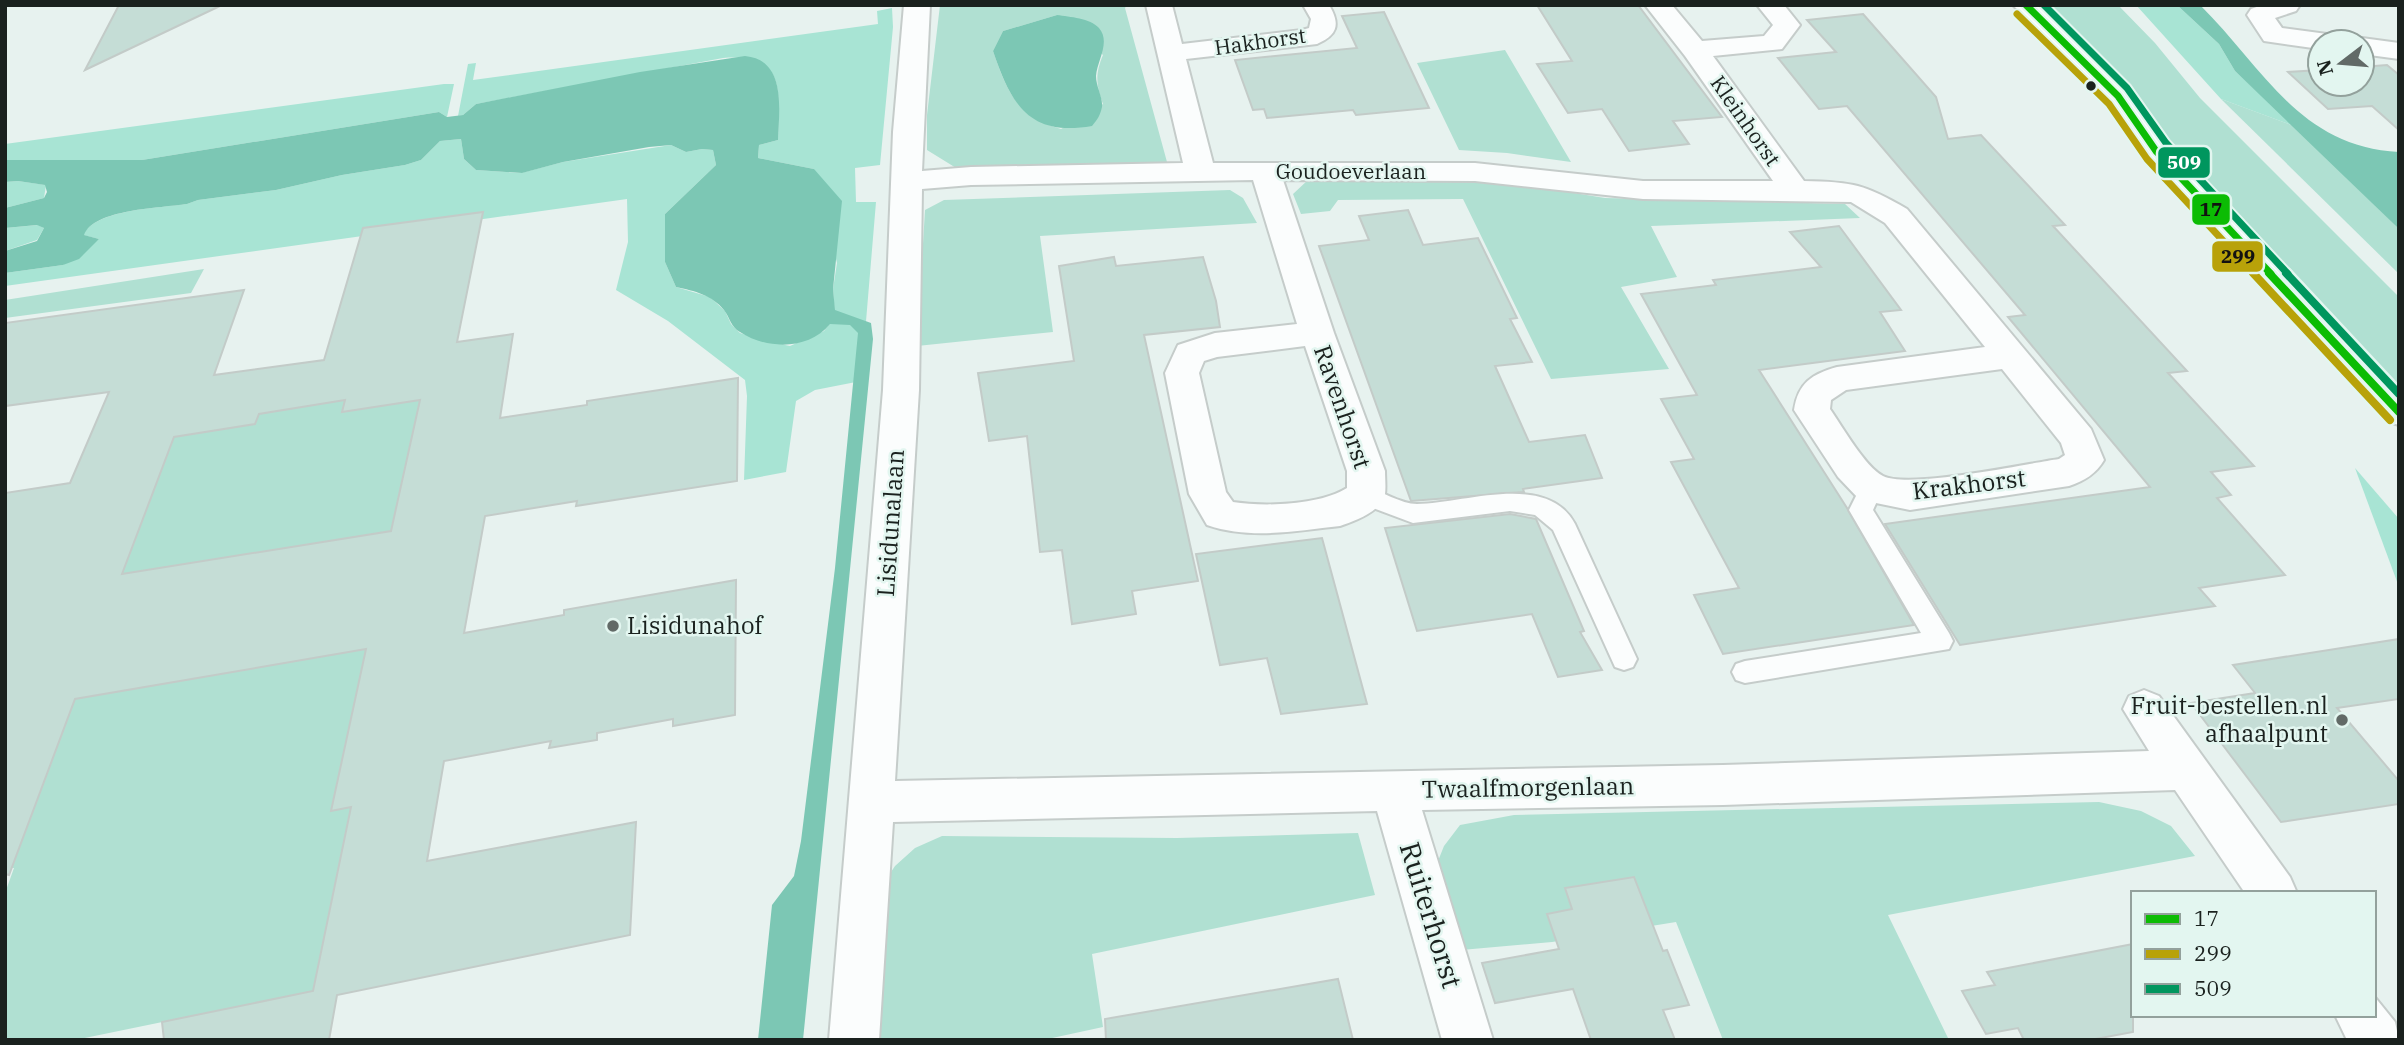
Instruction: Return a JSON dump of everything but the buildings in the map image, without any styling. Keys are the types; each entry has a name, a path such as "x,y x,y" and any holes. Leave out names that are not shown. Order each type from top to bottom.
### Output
{"street":[{"name":"Lisidunalaan","path":"854,1040 901,390 907,181 916,5"},
{"path":"1158,5 1200,172"},
{"name":"Hakhorst","path":"1170,54 1307,38 1322,32 1324,19 1316,5"},
{"name":"Kleinhorst","path":"1658,5 1695,50 1795,191"},
{"name":"Kleinhorst","path":"1695,50 1772,43 1787,25 1770,5"},
{"path":"2026,5 2118,96 2156,151 2399,412"},
{"path":"2287,5 2260,15 2273,34 2306,38"},
{"path":"2376,48 2399,51"},
{"name":"Ravenhorst","path":"1265,171 1317,333 1366,471 1366,495 1340,511 1254,520 1221,514 1208,494 1182,373 1190,353 1215,345 1317,333"},
{"name":"Goudoeverlaan","path":"907,181 971,176 1200,172 1475,172 1643,190 1795,191"},
{"name":"Krakhorst","path":"1795,191 1842,191 1861,195 1896,216 2078,438 2085,460 2069,472 1910,496 1871,488"},
{"path":"1871,488 1851,467 1812,410 1814,394 1837,379 2012,356"},
{"path":"2144,709 2272,891"},
{"name":"Twaalfmorgenlaan","path":"870,802 1723,785 2186,770"},
{"name":"Ruiterhorst","path":"1393,790 1468,1040"},
{"path":"2361,1017 2377,1040"}],"lane":[{"path":"1745,672 1940,641 1861,510 1871,488"},
{"path":"1366,495 1413,514 1510,502 1541,507 1563,524 1624,659"}],"shaded area":[{"path":"940,5 1127,5 1125,8 1167,162 961,171 927,150 927,115","holes":["1057,15 1103,55 1097,80 1103,104 1061,129 1034,117 1016,101 1003,79 993,51 1003,31"]},
{"path":"2044,5 2118,5 2155,43 2200,98 2399,297 2399,397 2183,168 2112,76"},
{"path":"2136,5 2177,5 2219,44 2235,71 2294,126 2221,99"},
{"path":"2177,5 2200,5 2264,77 2309,120 2335,136 2364,147 2399,152 2399,229 2235,71 2219,44"},
{"path":"892,8 893,27 880,165 855,168 856,202 876,202 861,381 815,390 796,401 786,472 744,480 747,396 745,380 668,321 616,290 628,242 627,199 5,286 5,273 63,265 99,239 83,235 90,226 114,215 276,190 342,175 405,165 421,160 440,141 461,139 464,159 476,170 521,173 563,162 671,145 686,152 713,150 716,165 665,214 665,262 676,287 710,297 725,311 731,324 740,333 790,346 824,331 835,317 833,289 837,263 814,169 758,158 759,145 778,140 778,91 769,69 759,62 744,58 723,58 476,104 458,116 468,64 476,63 473,80 878,24 877,11"},
{"path":"1057,15 1090,22 1099,28 1104,39 1096,76 1102,107 1092,126 1052,126 1026,113 1007,87 993,51 1003,31"},
{"path":"1505,50 1571,162 1507,153 1459,150 1417,63"},
{"path":"745,56 759,60 768,67 778,88 778,140 759,145 758,158 814,169 842,201 833,289 835,310 871,323 873,339 803,1040 758,1040 772,905 794,876 801,841 835,568 858,333 850,325 830,324 821,333 799,343 762,342 737,330 724,310 709,297 676,287 665,262 665,214 716,165 713,150 686,152 671,145 649,147 563,162 522,173 476,170 464,159 461,139 440,141 421,160 405,165 342,175 276,190 114,215 90,226 84,235 99,239 79,259 63,265 5,273 5,251 37,241 44,228 37,225 5,228 5,208 44,198 47,192 45,185 5,182 5,160 142,160 439,112 447,117 463,115 476,104 640,72"},
{"path":"454,84 447,117 439,112 142,160 5,160 5,144"},
{"path":"2221,99 2294,126 2399,229 2399,274"},
{"path":"1308,180 1444,180 1543,188 1605,198 1845,204 1860,218 1651,226 1677,277 1621,287 1669,369 1551,379 1463,199 1338,200 1330,211 1301,214 1293,194"},
{"path":"5,182 46,185 44,198 5,208"},
{"path":"1230,190 1243,198 1257,223 1040,236 1053,332 917,346 925,210 944,200"},
{"path":"38,225 44,228 37,240 5,251 5,228"},
{"path":"204,269 191,293 5,318 5,300"},
{"path":"345,400 343,412 420,400 391,531 122,574 174,437 255,424 259,414"},
{"path":"2355,468 2399,519 2399,587"},
{"path":"366,649 331,810 351,807 313,991 75,1040 5,1040 5,893 14,868 11,868 75,699"},
{"path":"2099,802 2141,811 2171,826 2195,856 1888,915 1949,1040 1723,1040 1676,922 1552,942 1450,951 1434,871 1444,846 1460,825 1514,815"},
{"path":"1358,833 1375,895 1092,954 1103,1027 1043,1040 867,1040 875,896 895,866 915,848 942,836 1177,838"}],"transit line":[{"name":"17","path":"2026,5 2118,96 2156,151 2399,412"},
{"name":"509","path":"2044,5 2127,88 2166,143 2399,394"},
{"name":"299","path":"2017,14 2109,104 2147,159 2390,420"}],"place":[{"name":"Lisidunahof","path":"613,626"},
{"name":"Fruit-bestellen.nl afhaalpunt","path":"2342,720"}]}
